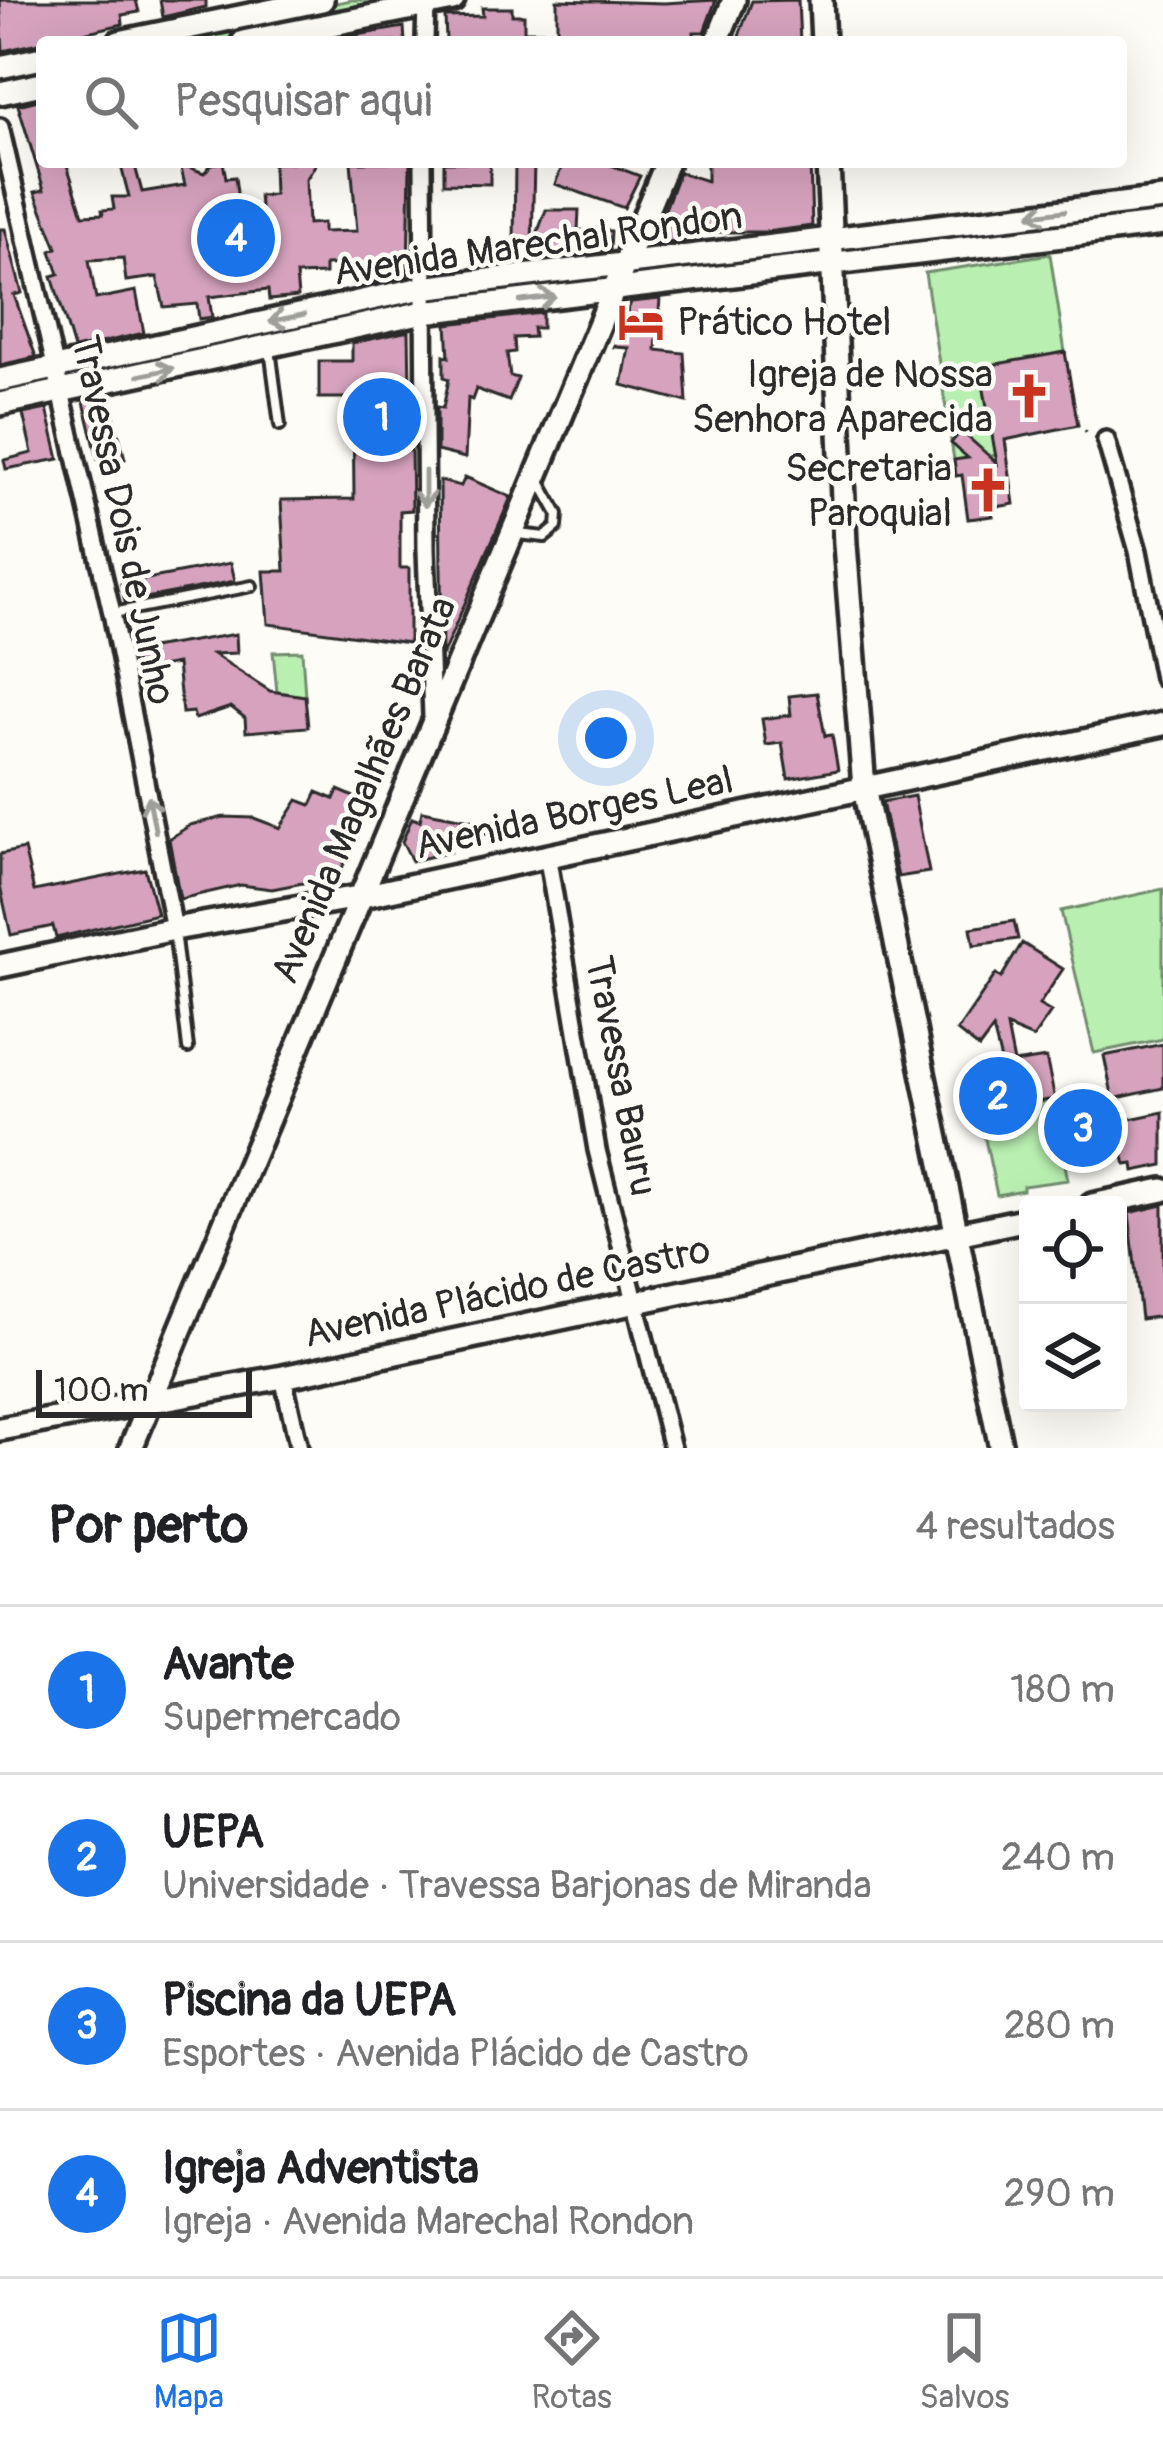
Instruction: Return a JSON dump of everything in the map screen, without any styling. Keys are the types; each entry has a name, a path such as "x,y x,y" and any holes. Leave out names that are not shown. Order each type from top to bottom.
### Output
{"main road":[{"path":"148,36 322,0"},
{"path":"270,36 453,0"},
{"path":"719,36 734,0"},
{"path":"821,0 823,36"},
{"path":"0,67 36,59"},
{"path":"0,93 36,85"},
{"name":"Avenida Magalhães Barata","path":"131,1448 665,168"},
{"path":"828,168 845,544 864,788 1001,1448"},
{"name":"Avenida Marechal Rondon","path":"0,404 424,312 614,290 1163,199"},
{"name":"Avenida Marechal Rondon","path":"929,239 1163,224"},
{"name":"Avenida Marechal Rondon","path":"0,380 422,288 625,266 831,252"},
{"name":"Avenida Borges Leal","path":"0,966 358,896 1163,725"},
{"path":"1127,1198 1163,1190"},
{"name":"Avenida Plácido de Castro","path":"0,1429 283,1377 1019,1221"}],"street":[{"path":"425,36 426,2"},
{"name":"Travessa Dois de Junho","path":"0,127 112,613 174,929"},
{"path":"423,168 425,550 433,719"},
{"path":"1106,440 1138,551 1163,678"},
{"name":"Travessa Bauru","path":"547,854 597,1150 672,1448"},
{"path":"283,1377 298,1448"}],"lane":[{"path":"270,346 280,425"},
{"path":"511,533 544,537 557,527 551,496 535,476"},
{"path":"112,613 252,586"},
{"path":"174,929 188,1048"}],"path":[{"path":"1065,352 1078,428 1106,440"}],"green space":[{"path":"351,0 412,0 241,36 175,36"},
{"path":"1050,254 1065,352 980,367 993,440 1005,440 1007,454 954,460 925,273"},
{"path":"302,651 305,696 277,692 273,652"},
{"path":"1163,889 1163,1039 1094,1053 1061,911"},
{"path":"1052,1100 1068,1180 997,1195 980,1116"}],"water":[{"path":"1096,1096 1108,1152 1070,1159 1059,1104"}],"building":[{"path":"0,0 136,0 139,12 122,15 123,24 70,36 36,36 36,44 3,51"},
{"path":"160,0 206,0 206,7 163,17"},
{"path":"557,0 716,0 704,32 694,32 694,36 557,36"},
{"path":"798,0 800,36 739,36 752,1"},
{"path":"482,8 512,8 512,15 524,15 524,31 542,31 542,36 446,36 445,17 483,16"},
{"path":"404,27 405,36 352,36"},
{"path":"36,100 36,164 18,105"},
{"path":"37,168 68,168 83,215 103,214 102,210 114,209 112,197 129,197 122,168 136,168 142,192 185,185 181,168 204,173 208,168 224,168 226,178 235,177 246,265 266,262 259,196 274,195 273,168 313,168 306,180 308,224 323,223 323,232 357,231 352,168 410,168 408,276 359,285 358,264 325,265 325,274 296,275 298,297 269,300 268,290 209,297 212,317 199,319 197,304 164,307 157,277 126,281 123,258 89,260 96,299 136,291 144,333 74,349 52,276 59,274 51,251 57,248 35,192 44,190"},
{"path":"444,168 490,168 490,184 444,183"},
{"path":"515,168 534,168 532,247 514,247"},
{"path":"562,168 619,168 640,176 624,208 555,184"},
{"path":"707,168 810,168 812,226 766,232 687,232 684,241 652,244 679,172 707,181"},
{"path":"546,210 579,210 578,230 611,231 610,250 576,249 576,254 535,259 532,247"},
{"path":"0,229 5,229 22,293 14,295 36,357 0,365"},
{"path":"660,299 656,350 684,353 687,402 622,385 629,348 614,347 631,302"},
{"path":"542,313 542,328 533,328 534,337 514,338 515,352 507,353 510,376 518,378 509,401 476,389 472,400 468,398 465,458 437,451 437,407 443,408 449,379 444,377 444,355 449,357 447,324"},
{"path":"409,331 412,510 400,511 400,568 409,568 409,643 268,624 264,571 285,571 281,500 354,499 353,398 319,398 319,361 352,361 352,343"},
{"name":"Igreja de Nossa Senhora Aparecida","path":"1065,352 1078,425 1005,440 1014,504 991,508 993,516 968,519 962,475 956,476 954,460 968,458 951,443 961,431 997,463 980,367"},
{"path":"109,396 125,459 114,462 113,456 98,459 84,402"},
{"path":"47,409 59,459 6,469 4,460 32,453 23,414"},
{"path":"465,477 511,497 442,656 440,481 461,486"},
{"path":"231,563 235,581 125,602 121,584"},
{"path":"236,634 237,653 213,654 270,691 305,696 308,727 246,732 245,718 231,707 195,719 193,712 182,713 177,664 137,671 133,651"},
{"path":"817,693 838,770 788,779 782,743 766,745 762,719 791,715 789,696"},
{"path":"338,790 368,803 339,876 272,889 241,885 180,899 169,839 190,825 224,817 254,818 280,828 298,800 311,805 317,792 334,799"},
{"path":"914,796 929,872 898,877 882,802"},
{"path":"422,811 486,823 486,834 452,829 450,852 412,861 402,842 412,818 420,821"},
{"path":"24,849 34,891 145,869 157,914 56,938 53,926 11,935 0,886 0,854"},
{"path":"1014,921 1018,939 974,945 971,928"},
{"path":"1022,943 1063,969 1039,1005 1051,1012 1033,1038 1007,1027 1014,1063 1046,1058 1055,1099 983,1111 979,1086 1006,1081 993,1029 979,1048 957,1031 996,974 1001,978"},
{"path":"1163,1044 1163,1088 1113,1099 1104,1056"},
{"path":"1163,1112 1163,1165 1134,1171 1133,1164 1126,1165 1116,1122"},
{"path":"1163,1205 1163,1316 1141,1319 1129,1213"}],"place":[{"name":"Igreja Adventista","path":"236,238"},
{"name":"Prático Hotel","path":"641,322"},
{"name":"Igreja de Nossa Senhora Aparecida","path":"1029,396"},
{"name":"Avante","path":"382,417"},
{"name":"Secretaria Paroquial","path":"988,490"},
{"name":"UEPA","path":"998,1096"},
{"name":"Piscina da UEPA","path":"1083,1128"}]}
